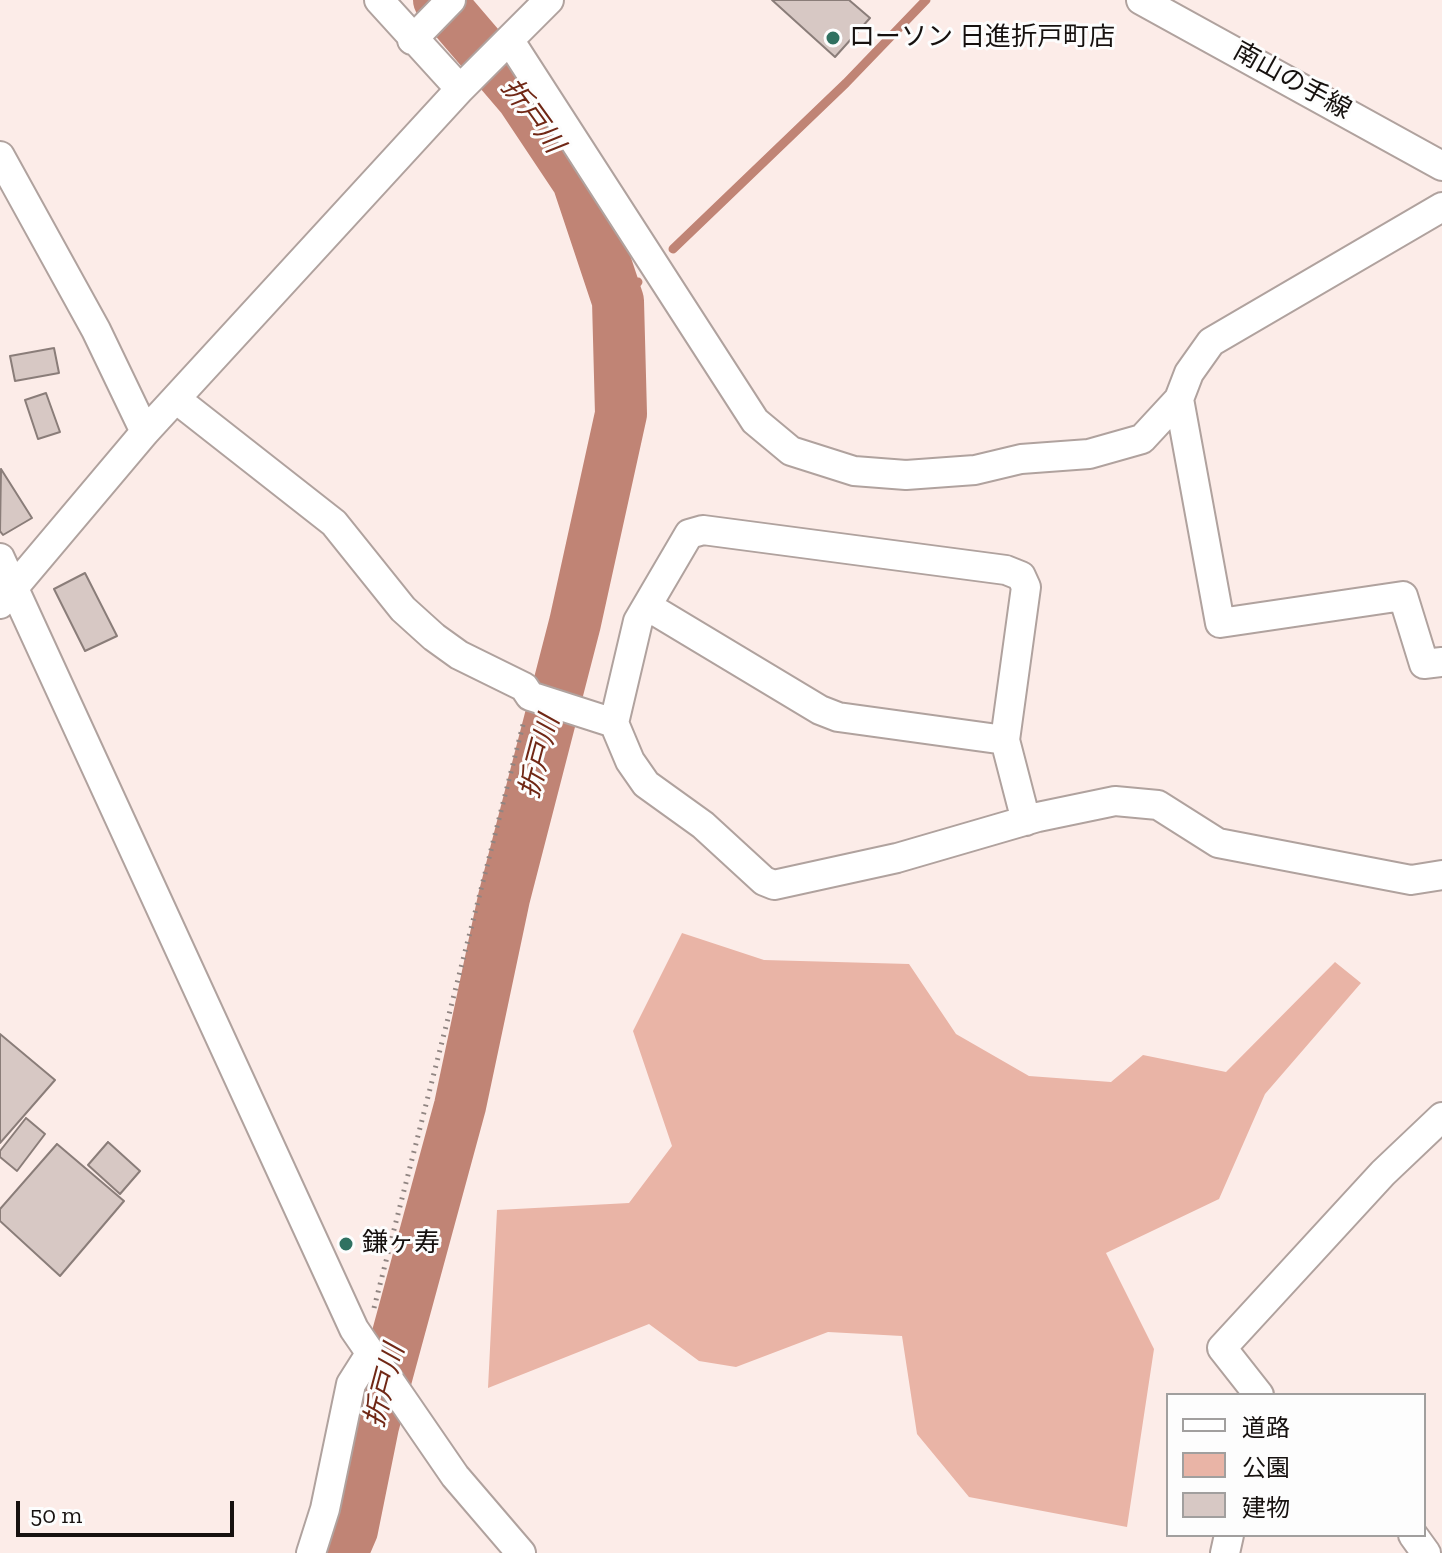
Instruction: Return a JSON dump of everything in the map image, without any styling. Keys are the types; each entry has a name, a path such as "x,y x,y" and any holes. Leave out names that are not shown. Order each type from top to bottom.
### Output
{"street":[{"path":"379,0 412,40 461,89"},
{"path":"412,40 451,0"},
{"path":"8,596 34,560 145,432 461,89 549,0"},
{"name":"南山の手線","path":"1141,0 1442,166"},
{"path":"509,41 755,421 791,451 854,471 906,475 975,470 1021,459 1089,454 1142,439 1179,399 1189,373 1211,342 1442,207"},
{"path":"0,156 96,330 145,432"},
{"path":"176,399 334,523 415,622 459,655 524,687 530,696 614,723"},
{"path":"1179,399 1220,623 1403,596 1424,664 1442,662"},
{"path":"1026,821 1005,740 1026,587 1021,576 1006,570 703,530 689,534 647,606 629,651 614,723 630,761 646,784 703,825 756,876 774,885 897,858 1026,821 1115,801 1158,805 1218,843 1411,880 1442,875"},
{"path":"0,558 8,596 354,1329 455,1476 521,1553"},
{"path":"647,606 820,710 838,717 1005,740"},
{"path":"1257,1393 1222,1348 1383,1173 1442,1117"},
{"path":"311,1553 325,1509 351,1384 374,1361"}],"path":[{"path":"354,1329 373,1311 378,1295 530,696"}],"green space":[{"path":"682,933 764,960 909,964 956,1034 1029,1076 1111,1082 1143,1055 1226,1072 1335,962 1361,983 1265,1094 1219,1199 1106,1253 1154,1349 1127,1527 969,1497 917,1434 902,1336 828,1332 736,1367 699,1361 649,1324 488,1388 497,1210 629,1203 672,1146 633,1031"}],"building":[{"name":"ローソン 日進折戸町店","path":"772,0 849,0 870,18 835,57"},
{"path":"54,348 59,373 15,381 10,356"},
{"path":"46,393 60,432 38,439 25,400"},
{"path":"1,469 32,518 3,535 0,531"},
{"path":"85,573 117,636 85,651 54,589"},
{"path":"0,1034 55,1080 0,1143"},
{"path":"26,1118 45,1134 17,1171 0,1157 0,1151"},
{"path":"108,1142 140,1171 120,1194 88,1165"},
{"path":"57,1144 124,1201 60,1276 0,1221 0,1209"}],"waterway":[{"name":"折戸川","path":"342,1553 352,1530 373,1426 460,1106 504,898 575,623 621,414 618,301 578,181 522,97 439,0"},
{"path":"673,249 846,83 926,0"},
{"path":"618,301 638,282"}],"place":[{"name":"ローソン 日進折戸町店","path":"833,38"},
{"name":"鎌ヶ寿","path":"346,1244"}]}
